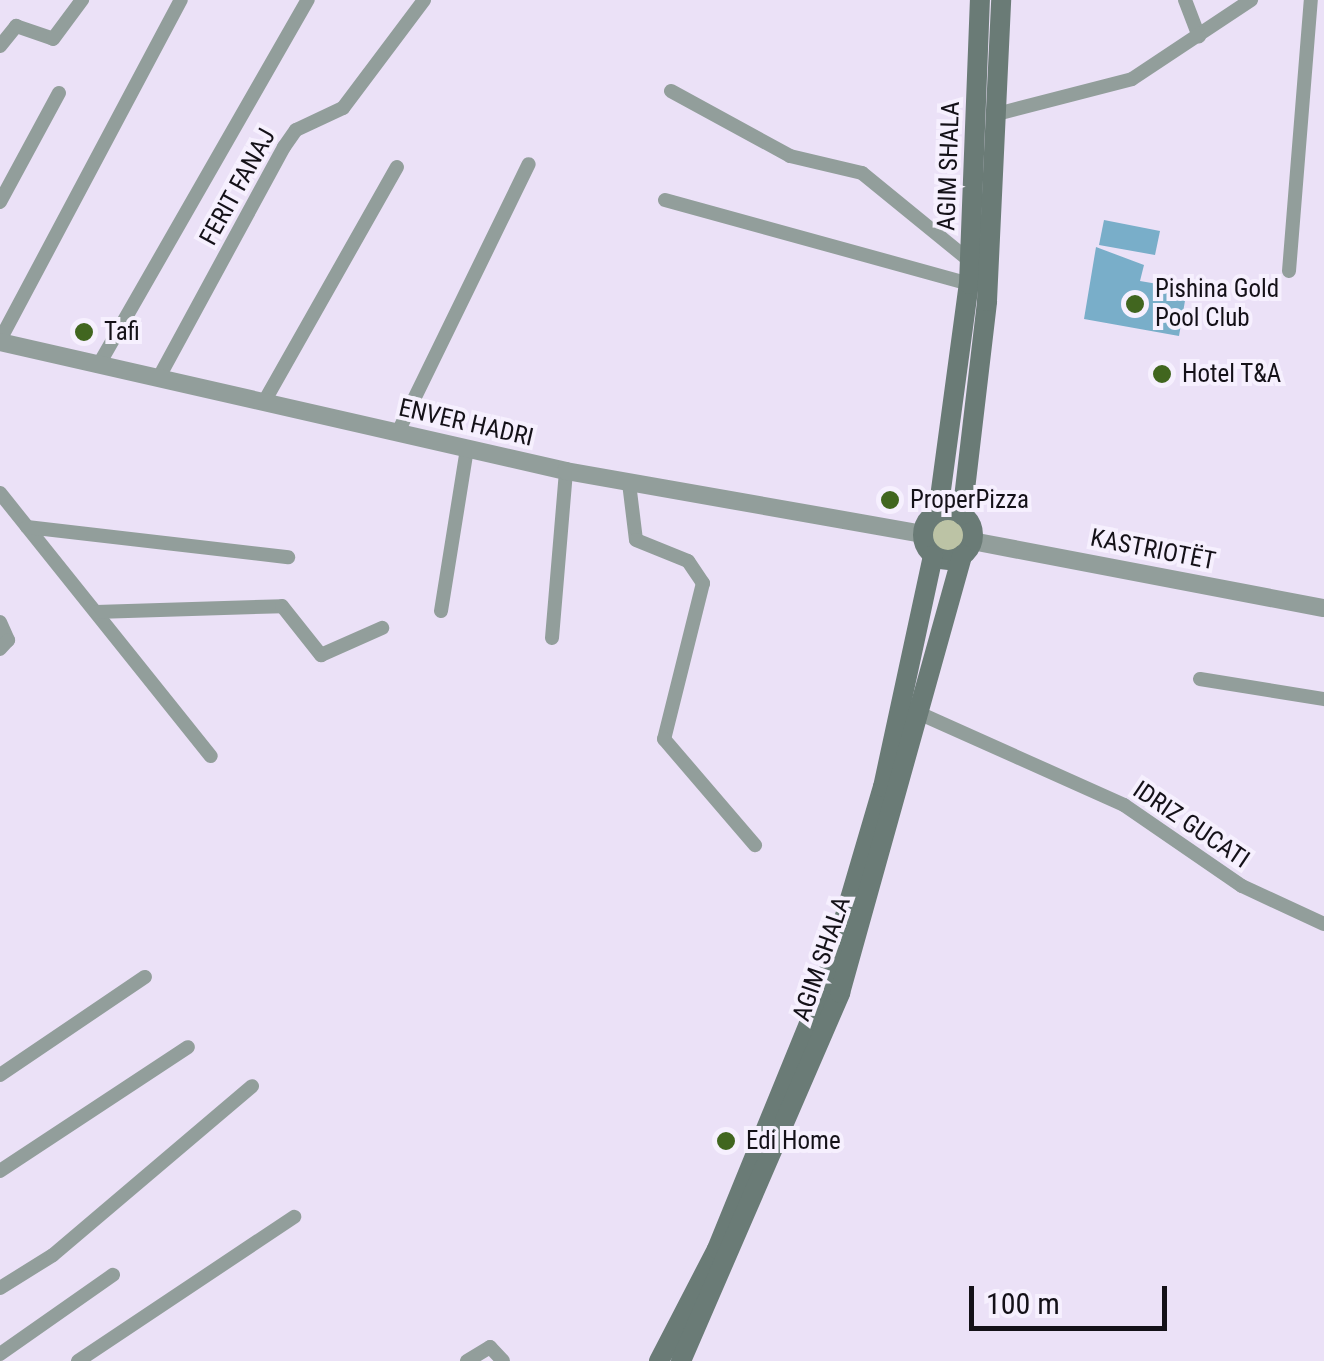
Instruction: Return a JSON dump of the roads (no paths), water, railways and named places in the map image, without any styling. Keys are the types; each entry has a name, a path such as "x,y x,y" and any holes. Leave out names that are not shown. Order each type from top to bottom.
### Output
{"main road":[{"name":"AGIM SHALA","path":"923,534 938,512 969,284 980,0"},
{"name":"AGIM SHALA","path":"962,515 998,114 1001,0"},
{"path":"923,534 933,555 967,548 962,515 938,512"},
{"name":"AGIM SHALA","path":"681,1361 840,993 923,714 967,548"},
{"name":"AGIM SHALA","path":"659,1361 717,1249 824,987 883,787 933,555"}],"street":[{"path":"0,46 16,26 53,39 82,0"},
{"path":"0,341 181,0"},
{"path":"98,366 308,0"},
{"name":"FERIT FANAJ","path":"158,379 290,138 343,108 424,0"},
{"path":"1185,0 1200,36"},
{"path":"998,114 1108,90 1200,36 1251,0"},
{"path":"1289,270 1311,0"},
{"path":"671,92 790,156 862,173 970,261"},
{"path":"0,202 59,93"},
{"path":"398,432 529,164"},
{"path":"264,402 397,167"},
{"path":"665,200 969,284"},
{"name":"ENVER HADRI","path":"0,341 566,471 923,534"},
{"path":"441,611 467,448"},
{"path":"552,638 566,471"},
{"path":"629,483 636,540 688,561 702,583 664,739 754,845"},
{"path":"0,493 211,756"},
{"path":"27,527 288,556"},
{"name":"KASTRIOTËT","path":"967,548 1324,608"},
{"path":"96,612 282,606 321,655 382,628"},
{"path":"0,622 8,640 0,649"},
{"path":"1200,679 1324,699"},
{"name":"IDRIZ GUCATI","path":"923,714 1124,805 1242,886 1324,924"},
{"path":"0,1074 145,977"},
{"path":"0,1170 188,1046"},
{"path":"0,1288 53,1255 252,1086"},
{"path":"78,1361 294,1217"},
{"path":"0,1354 112,1275"},
{"path":"466,1361 490,1346 503,1361"}],"water":[{"path":"1104,220 1160,231 1155,255 1099,245"},
{"name":"Pishina Gold Pool Club","path":"1096,247 1144,265 1140,281 1187,289 1179,336 1084,319"}],"place":[{"name":"Pishina Gold Pool Club","path":"1135,304"},
{"name":"Tafi","path":"84,332"},
{"name":"Hotel T&A","path":"1162,374"},
{"name":"ProperPizza","path":"890,500"},
{"name":"Edi Home","path":"726,1141"}]}
